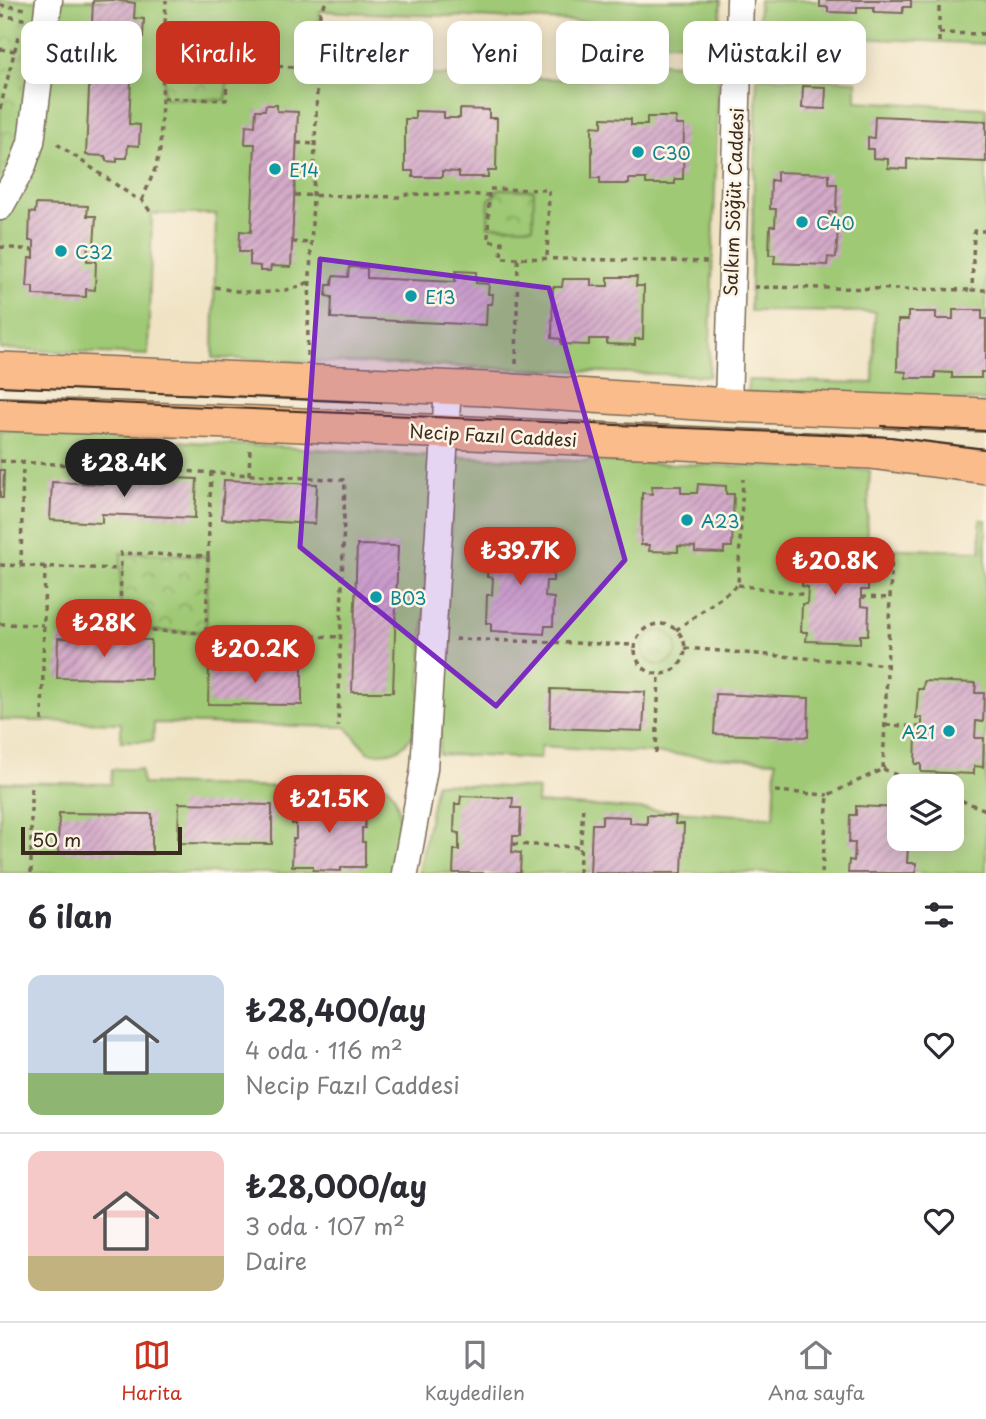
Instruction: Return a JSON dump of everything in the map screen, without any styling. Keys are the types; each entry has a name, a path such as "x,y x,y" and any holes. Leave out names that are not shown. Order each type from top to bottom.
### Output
{"main road":[{"path":"0,369 448,387 728,405 986,415"},
{"name":"Necip Fazıl Caddesi","path":"0,414 870,452 986,467"}],"street":[{"path":"0,207 22,168 31,142 49,0"},
{"name":"Salkım Söğüt Caddesi","path":"728,405 740,0"},
{"path":"405,873 424,769 448,387"}],"path":[{"path":"166,0 166,21"},
{"path":"320,21 320,11 328,0"},
{"path":"939,0 939,42"},
{"path":"0,15 23,19 20,30"},
{"path":"939,33 986,34"},
{"path":"0,49 15,51"},
{"path":"142,200 160,150 164,84"},
{"path":"163,98 226,100 227,84"},
{"path":"306,362 318,84"},
{"path":"297,143 316,144"},
{"path":"57,144 142,200 152,214"},
{"path":"547,259 548,190 489,189 488,241 502,242 501,258 518,258 547,259 713,262"},
{"path":"295,195 489,195"},
{"path":"972,290 974,231 986,231"},
{"path":"292,242 312,243"},
{"path":"0,247 34,250"},
{"path":"516,369 518,258"},
{"path":"215,287 239,291 276,290 295,288 310,281"},
{"path":"750,287 986,290"},
{"path":"132,438 132,468"},
{"path":"177,441 177,471"},
{"path":"249,474 250,458"},
{"path":"0,461 345,480 338,727"},
{"path":"21,565 23,462"},
{"path":"206,632 211,472"},
{"path":"738,585 743,479"},
{"path":"883,769 892,549"},
{"path":"208,556 121,553 120,630 341,637"},
{"path":"0,565 121,569"},
{"path":"42,721 45,566"},
{"path":"676,630 738,585 808,595"},
{"path":"861,597 890,598"},
{"path":"0,624 44,625"},
{"path":"666,624 676,630 684,640 684,656 675,669 659,674 644,668 638,661 635,645 638,637 649,626 666,624"},
{"path":"445,639 635,645"},
{"path":"685,648 888,665"},
{"path":"656,753 659,674"},
{"path":"885,725 922,727"},
{"path":"775,791 828,795 883,769 895,774"},
{"path":"30,873 31,783"},
{"path":"822,873 828,795"},
{"path":"964,802 986,810"},
{"path":"579,873 583,805"},
{"path":"513,844 580,847"}],"highlighted area":[{"path":"320,259 549,288 625,560 496,706 300,547"}],"green space":[{"path":"0,0 49,0 46,21 21,21 21,84 38,84 0,207"},
{"path":"49,0 721,0 720,21 683,21 683,44 669,43 669,21 569,21 320,11 320,21 294,21 294,84 433,84 433,75 447,75 447,84 542,84 542,78 556,79 556,84 669,84 669,64 683,64 683,84 718,84 709,376 213,358 216,214 152,214 148,355 0,349 0,207 29,84 142,84 142,21 44,21"},
{"path":"759,0 986,0 986,44 866,38 866,21 759,21"},
{"path":"164,84 227,84 226,100 163,98"},
{"path":"757,84 856,84 856,101 986,108 986,401 748,393 748,380 873,383 875,312 750,311"},
{"path":"499,189 534,190 533,227 488,226 489,200"},
{"path":"0,431 434,456 418,729 397,750 369,753 346,727 154,723 153,741 121,741 121,723 0,720"},
{"path":"454,457 870,470 866,548 981,551 980,520 986,520 986,873 419,873 436,783 538,789 537,803 774,817 776,761 541,746 540,759 439,754"},
{"path":"121,553 208,556 206,632 120,630"},
{"path":"660,631 672,636 677,648 672,660 660,665 648,660 643,648 648,636"},
{"path":"112,769 141,769 142,784 295,787 308,775 369,777 383,783 392,792 397,804 399,832 391,873 0,873 0,782 111,784"}],"building":[{"path":"820,0 911,0 911,7 903,7 903,13 874,12 874,7 857,7 857,13 828,12 828,7 820,7"},
{"path":"93,1 135,3 134,18 144,19 143,37 142,21 92,21"},
{"path":"89,84 131,84 129,124 140,125 139,146 128,145 127,158 117,158 117,162 106,161 106,156 86,155"},
{"path":"803,86 826,87 825,109 802,108"},
{"name":"E14","path":"266,105 277,105 277,111 298,112 291,267 271,266 270,271 260,271 260,266 250,265 250,252 239,252 240,231 251,232 255,144 245,144 246,125 255,126 256,110 265,110"},
{"path":"460,109 489,110 489,118 497,118 496,171 488,171 488,177 459,177 459,172 442,171 442,177 413,177 413,171 405,171 405,119 415,119 415,111 444,112 444,118 460,118"},
{"path":"875,116 986,121 986,162 907,159 907,169 888,168 888,159 873,158 873,149 868,149 868,137 874,138"},
{"name":"C30","path":"647,117 676,117 676,125 684,125 683,179 675,179 675,184 646,184 646,179 629,179 629,184 600,184 600,178 592,178 592,126 602,127 602,118 631,119 631,125 647,125"},
{"name":"C40","path":"777,172 829,174 829,184 837,184 836,212 829,212 829,229 838,229 836,258 828,257 827,265 774,263 775,255 769,255 770,226 775,226 776,209 770,209 771,180 777,181"},
{"name":"C32","path":"36,204 88,206 87,216 96,216 94,245 88,244 87,261 96,261 95,290 86,289 86,297 33,295 33,287 27,287 29,258 34,258 34,241 29,241 30,212 35,213"},
{"name":"E13","path":"349,267 367,268 367,278 455,282 456,271 476,272 476,283 489,284 488,294 493,294 492,304 487,304 486,325 331,318 332,297 326,296 327,285 332,285 333,276 348,277"},
{"path":"608,277 637,277 636,286 644,286 643,339 635,339 635,345 607,344 607,339 589,339 589,345 561,344 561,339 552,338 553,287 562,287 563,279 591,279 591,286 608,286"},
{"path":"953,310 982,310 982,319 986,319 986,372 981,372 981,378 952,378 952,373 935,372 935,378 906,378 906,372 897,371 898,320 908,320 908,312 936,312 936,319 953,319"},
{"path":"0,470 4,470 3,498 0,498"},
{"path":"104,475 197,479 195,518 102,514 102,523 50,520 52,482 104,484"},
{"path":"224,480 317,484 315,524 222,519"},
{"name":"A23","path":"698,484 726,486 726,494 734,494 732,547 724,547 724,553 695,552 695,547 678,546 678,552 649,551 650,545 641,545 642,493 652,494 652,486 681,486 681,493 697,493"},
{"path":"494,540 546,543 546,552 554,553 553,581 546,581 545,597 554,598 553,626 545,626 544,634 491,631 491,623 486,623 487,595 492,595 493,578 487,577 488,549 494,549"},
{"name":"B03","path":"357,545 398,546 393,692 352,692"},
{"path":"809,549 861,552 861,561 869,561 868,590 861,590 861,606 869,607 868,635 860,635 860,643 806,641 807,632 801,632 802,604 807,604 808,587 802,586 803,558 809,558"},
{"path":"58,638 151,640 151,679 57,678"},
{"path":"209,664 302,666 302,705 208,704"},
{"name":"A21","path":"924,681 976,683 975,693 984,693 983,722 976,721 975,738 984,738 983,767 974,766 974,774 921,772 921,764 915,764 916,735 922,735 922,718 916,718 918,689 923,689"},
{"path":"551,689 645,692 643,731 550,728"},
{"path":"716,694 809,698 808,737 714,734"},
{"path":"461,796 513,798 512,808 521,808 520,836 513,836 512,852 521,853 520,873 453,873 454,850 459,850 459,833 454,832 455,804 460,804"},
{"path":"293,801 328,801 328,804 334,804 334,801 366,801 365,828 362,828 365,867 341,867 341,871 313,870 313,866 292,866 293,839 296,839 296,824 292,824"},
{"path":"179,803 272,805 272,844 178,843"},
{"path":"856,806 887,807 887,851 908,851 907,863 916,863 916,873 848,873 849,860 854,861 855,843 849,843 850,815 856,815"},
{"path":"59,813 152,814 152,854 58,852"},
{"path":"647,815 676,816 675,824 684,824 682,873 590,873 592,824 602,824 602,816 630,817 630,823 647,824"}],"tram line":[{"path":"0,386 381,403"},
{"path":"0,398 891,437 986,449"},
{"path":"881,426 986,431"}],"place":[{"name":"C30","path":"638,152"},
{"name":"E14","path":"275,169"},
{"name":"C40","path":"802,222"},
{"name":"C32","path":"61,251"},
{"name":"E13","path":"411,296"},
{"name":"A23","path":"687,520"},
{"name":"B03","path":"376,597"},
{"name":"A21","path":"949,731"}]}
